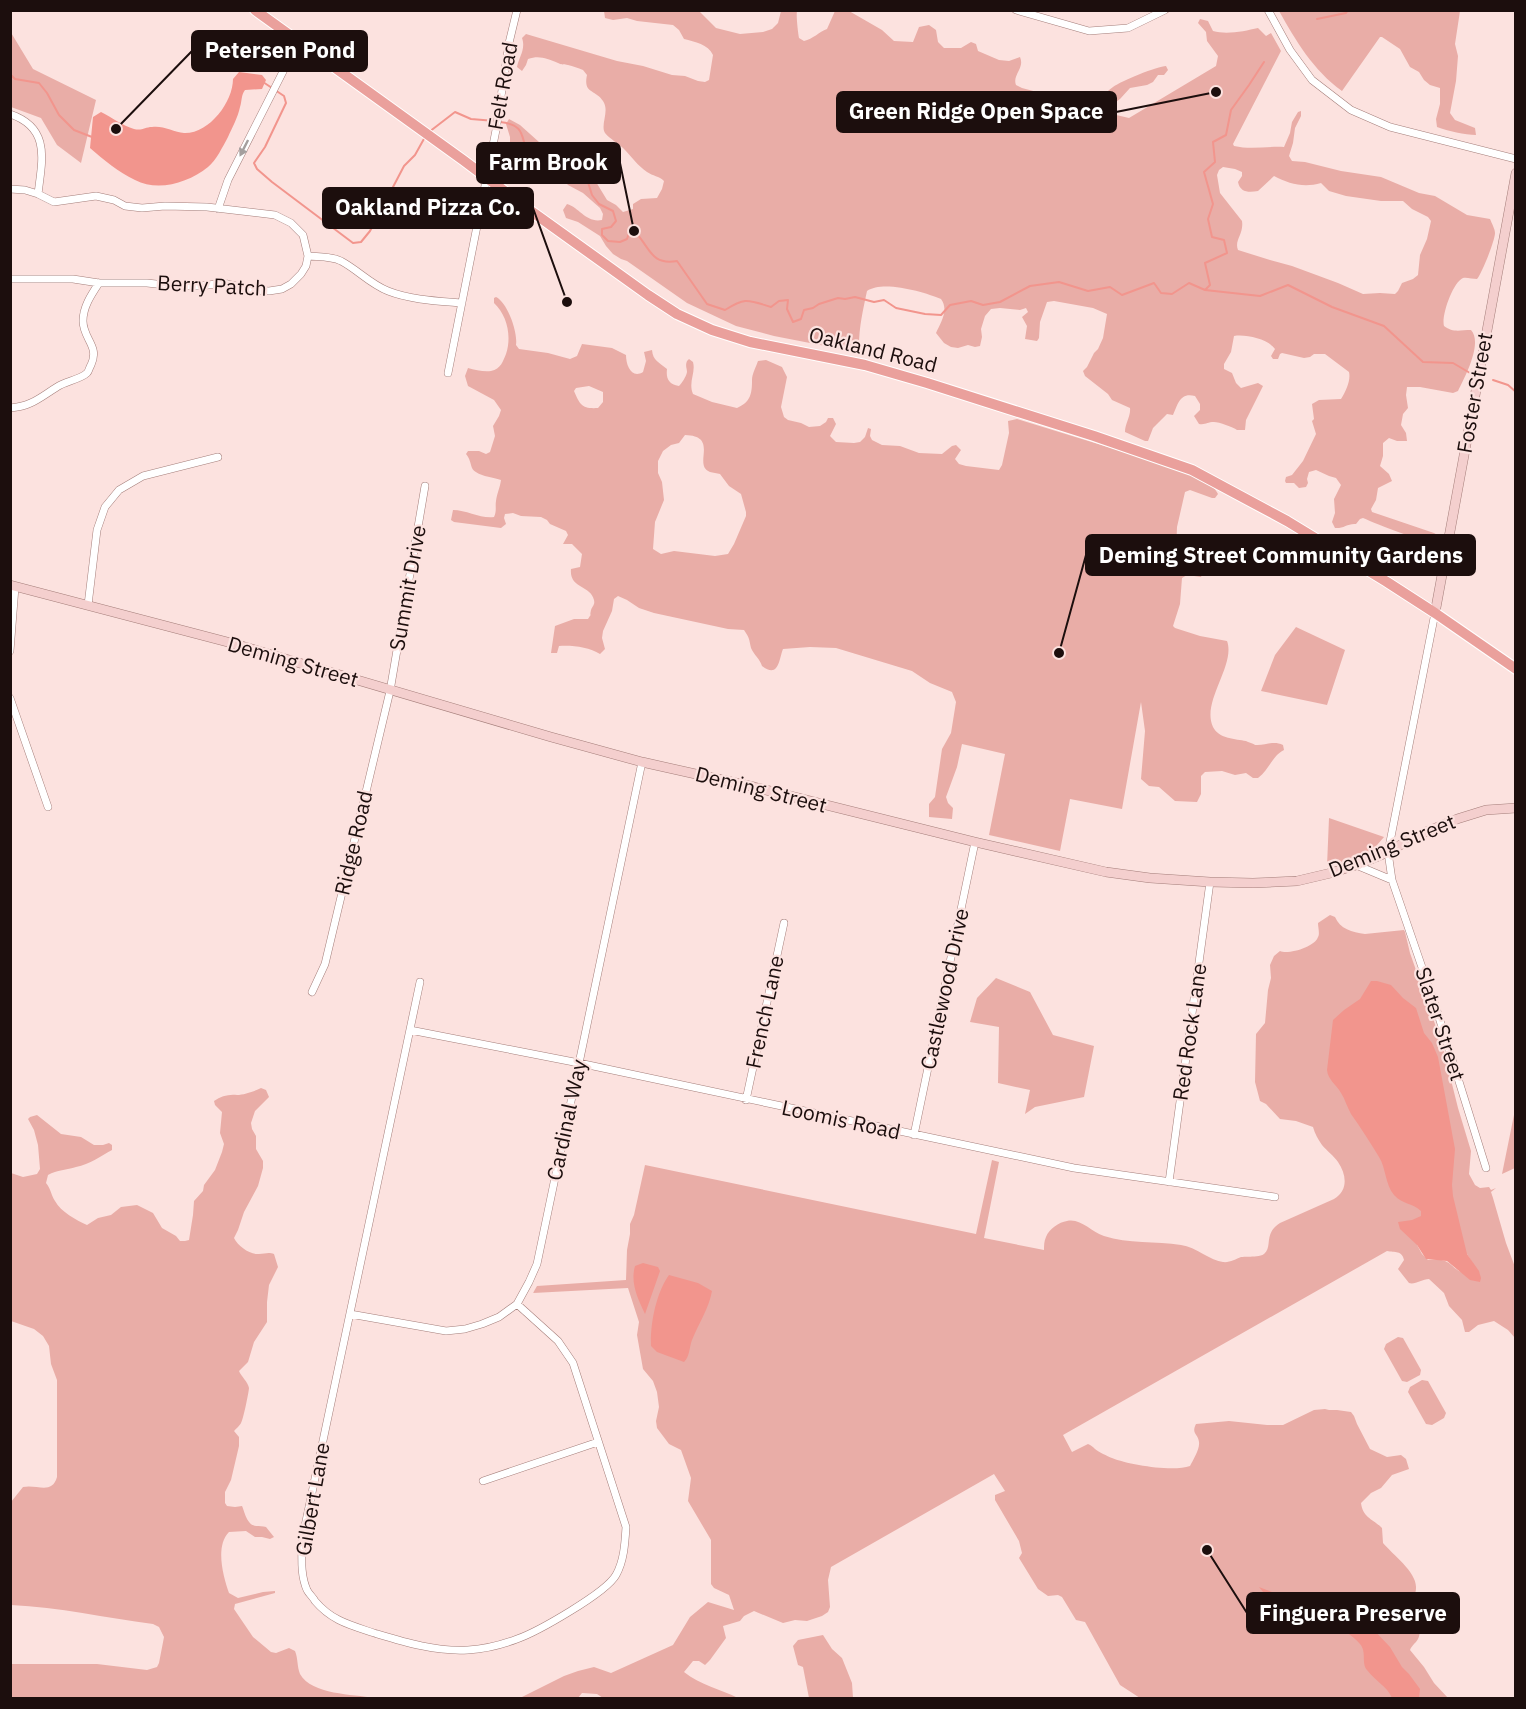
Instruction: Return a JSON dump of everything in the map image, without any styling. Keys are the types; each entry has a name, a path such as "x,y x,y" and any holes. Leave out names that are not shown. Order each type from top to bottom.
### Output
{"main road":[{"name":"Oakland Road","path":"255,10 677,314 712,330 750,342 865,365 927,383 1192,470 1287,521 1387,582 1515,669"}],"street":[{"name":"Felt Road","path":"448,373 498,116 516,10"},
{"path":"1016,10 1089,31 1128,28 1165,10"},
{"path":"1268,10 1290,50 1312,80 1351,110 1390,127 1515,159"},
{"path":"218,208 228,180 298,42"},
{"path":"10,114 25,122 39,137 42,147 38,194"},
{"name":"Foster Street","path":"1435,613 1515,173"},
{"path":"10,189 25,190 54,202 96,196 114,200 125,206 142,208 165,206 218,208 275,215 291,223 303,235 309,256 340,260 374,285 392,292 462,303"},
{"name":"Berry Patch","path":"10,279 73,279 99,283 147,283 174,286 223,283 269,291 282,289 291,284 301,274 309,256"},
{"path":"10,408 25,406 58,386 87,374 94,359 94,348 87,337 83,323 85,306 99,283"},
{"path":"88,605 97,530 105,507 119,490 143,476 218,457"},
{"name":"Summit Drive","path":"390,691 425,486"},
{"path":"10,651 13,586"},
{"name":"Deming Street","path":"13,586 235,644 390,691 642,762 754,787 975,843 1106,872 1210,882 1297,881 1356,865 1457,819 1486,810 1515,808"},
{"name":"Slater Street","path":"1435,613 1388,852 1392,880 1437,1011 1486,1168"},
{"name":"Ridge Road","path":"312,992 326,964 390,691"},
{"path":"10,698 48,807"},
{"name":"Cardinal Way","path":"350,1314 446,1331 465,1329 499,1317 517,1304 529,1282 537,1263 642,762"},
{"name":"Castlewood Drive","path":"914,1135 975,843"},
{"path":"1356,865 1392,880"},
{"name":"Red Rock Lane","path":"1169,1182 1210,882"},
{"name":"French Lane","path":"746,1100 784,923"},
{"name":"Gilbert Lane","path":"420,982 302,1540 301,1567 308,1591 324,1611 342,1623 402,1641 447,1650 492,1647 519,1638 595,1595 615,1576 624,1551 626,1527 573,1363 558,1341 517,1304"},
{"name":"Loomis Road","path":"410,1030 579,1063 1074,1168 1275,1197"},
{"path":"483,1481 598,1442"}],"shaded area":[{"path":"604,11 699,11 716,28 740,34 772,29 778,23 781,11 797,11 799,38 804,41 827,29 835,11 849,11 882,30 894,41 913,42 919,27 929,25 936,30 938,42 944,48 961,48 971,42 976,44 978,51 999,60 1009,61 1020,57 1021,65 1015,81 1016,85 1052,96 1068,106 1083,104 1087,107 1091,106 1117,84 1166,66 1168,70 1164,75 1158,75 1153,82 1147,85 1130,88 1113,104 1110,111 1112,114 1129,118 1216,66 1218,56 1207,41 1206,32 1198,23 1200,19 1208,21 1213,31 1218,32 1258,28 1266,36 1271,33 1281,51 1234,146 1284,147 1292,122 1301,111 1289,156 1292,161 1381,177 1419,193 1435,196 1467,215 1490,219 1494,228 1493,243 1479,276 1477,279 1463,278 1459,281 1452,292 1444,315 1444,326 1454,330 1471,330 1474,336 1474,351 1465,377 1458,391 1453,393 1407,387 1408,408 1403,414 1401,425 1406,433 1407,441 1389,438 1383,443 1380,466 1389,474 1392,481 1378,488 1376,500 1371,509 1372,512 1434,533 1439,536 1441,542 1414,537 1363,518 1356,524 1335,528 1332,522 1335,513 1334,499 1341,485 1336,478 1316,470 1309,472 1306,487 1299,488 1294,483 1286,483 1286,477 1292,475 1303,461 1316,434 1312,421 1314,419 1312,404 1319,400 1341,399 1348,386 1349,372 1325,354 1314,354 1304,358 1282,353 1278,359 1273,359 1271,356 1275,349 1267,342 1250,337 1234,336 1224,369 1232,373 1241,388 1258,383 1263,386 1246,420 1245,430 1237,430 1216,422 1199,424 1194,416 1200,410 1200,404 1195,396 1190,395 1180,400 1173,415 1167,414 1153,428 1148,441 1145,441 1125,432 1130,408 1112,400 1108,394 1085,376 1083,371 1103,338 1107,314 1093,308 1054,301 1047,302 1040,322 1037,341 1025,339 1027,326 1022,317 1028,312 1026,308 1020,310 991,309 985,316 981,329 980,346 968,345 958,348 944,343 936,333 944,312 941,299 904,288 874,288 867,291 860,325 859,346 856,350 851,351 736,326 687,303 627,261 613,254 600,236 578,222 566,218 563,210 567,204 592,219 602,220 603,214 600,208 583,193 568,185 542,156 527,149 513,150 510,148 510,137 506,124 509,119 520,125 539,142 580,166 593,177 607,200 623,212 633,209 633,204 641,199 657,198 664,181 644,170 605,133 605,105 600,97 588,88 587,75 583,70 540,57 528,59 522,71 517,67 523,49 522,38 526,34 672,75 705,82 709,80 713,55 711,51 701,44 684,39 673,25 627,18 613,20 605,18","holes":["1223,167 1242,172 1238,182 1241,188 1248,192 1258,191 1274,176 1297,184 1321,183 1329,191 1346,196 1381,201 1403,201 1431,221 1420,255 1418,275 1402,283 1395,294 1363,294 1292,266 1238,250 1237,243 1242,230 1242,221 1220,193 1217,175"]},
{"path":"1279,11 1460,11 1455,44 1458,56 1456,81 1450,113 1455,120 1475,128 1476,135 1437,127 1440,88 1424,80 1419,72 1410,67 1400,49 1382,37 1342,91 1314,64"},
{"path":"10,31 33,69 96,100 81,163 57,145 41,118 11,107"},
{"path":"239,72 262,75 266,80 262,89 245,90 228,137 214,161 200,173 173,184 144,184 117,170 90,148 93,117 101,112 126,126 137,129 156,127 184,133 202,128 218,115 224,106 232,88 233,79"},
{"path":"494,298 500,300 508,311 519,349 570,359 577,356 582,344 612,348 626,355 628,367 636,374 643,372 646,361 644,352 652,350 655,359 667,369 668,380 679,386 687,372 686,364 689,359 694,366 691,385 693,394 712,402 737,408 750,397 753,375 758,361 766,360 782,367 787,377 781,407 784,417 809,427 820,426 828,418 833,418 836,424 830,436 836,442 860,442 865,437 868,428 871,429 872,440 882,445 900,446 919,453 942,454 956,445 961,450 955,459 959,464 999,470 1009,433 1008,421 1017,419 1189,472 1213,487 1218,494 1212,498 1190,490 1185,492 1177,527 1176,552 1185,561 1202,567 1203,572 1201,577 1187,575 1182,578 1180,604 1173,626 1200,636 1227,641 1227,661 1211,706 1213,727 1216,731 1223,736 1255,745 1272,743 1283,745 1284,750 1258,778 1253,778 1246,773 1235,775 1222,771 1205,772 1201,776 1201,794 1197,802 1175,801 1159,787 1149,786 1141,779 1145,731 1141,702 1122,809 1070,799 1060,851 989,835 1005,754 962,744 957,767 946,797 953,808 952,819 929,817 929,804 935,797 942,749 951,733 956,702 952,692 930,683 912,671 836,648 810,647 783,649 775,669 768,669 762,666 752,650 744,630 728,629 654,613 639,608 618,596 614,599 612,611 603,631 605,649 600,654 586,648 569,646 559,646 557,653 551,653 555,626 574,619 588,619 594,603 592,595 577,584 571,575 571,569 580,567 582,554 572,544 563,544 568,535 566,531 541,517 521,516 513,513 505,514 506,524 501,528 451,520 453,510 489,517 494,517 495,512 501,480 474,471 466,454 468,451 479,451 486,454 490,452 495,436 493,426 501,410 494,400 468,386 465,376 468,368 482,371 494,370 501,364 506,354 507,326 494,303","holes":["589,386 603,392 603,402 598,408 588,408 582,405 574,391 576,388","685,435 701,440 704,445 705,468 710,472 720,474 729,486 741,494 746,516 728,554 715,556 674,551 661,554 653,549 655,522 664,500 662,482 658,473 658,461 663,451 679,443"]},
{"path":"1296,627 1345,650 1327,705 1261,691 1275,655"},
{"path":"1329,818 1384,837 1371,852 1352,860 1327,866"},
{"path":"1330,915 1335,917 1343,927 1356,932 1365,934 1404,930 1405,932 1410,953 1442,1044 1471,1151 1469,1174 1475,1185 1480,1188 1489,1187 1491,1190 1496,1188 1491,1192 1515,1267 1515,1338 1508,1330 1494,1321 1478,1325 1469,1332 1465,1332 1462,1320 1449,1306 1444,1293 1429,1279 1409,1283 1398,1269 1404,1260 1402,1255 1398,1252 1387,1251 1063,1435 1072,1452 1088,1444 1120,1461 1151,1467 1182,1468 1190,1466 1199,1445 1194,1432 1196,1424 1229,1421 1283,1425 1314,1410 1351,1412 1370,1449 1387,1457 1401,1455 1406,1459 1409,1469 1392,1475 1381,1488 1371,1493 1361,1503 1366,1515 1382,1528 1383,1543 1413,1576 1416,1588 1413,1604 1420,1631 1418,1639 1410,1650 1448,1698 1140,1698 1120,1685 1085,1622 1076,1620 1062,1597 1048,1596 1038,1589 1019,1558 1022,1553 1019,1541 995,1500 995,1495 1005,1491 994,1474 831,1567 828,1580 830,1607 828,1612 822,1616 807,1621 795,1620 783,1623 754,1611 740,1621 723,1626 726,1638 710,1660 705,1665 699,1661 693,1661 684,1672 703,1684 738,1698 603,1698 597,1694 582,1693 578,1698 520,1698 578,1671 594,1667 611,1673 673,1645 690,1617 708,1602 734,1610 729,1595 714,1588 711,1584 711,1540 688,1501 691,1478 681,1450 669,1444 657,1428 659,1407 657,1392 653,1381 643,1369 637,1335 639,1322 628,1288 533,1293 537,1286 626,1280 630,1224 645,1165 976,1234 992,1160 999,1162 984,1238 1044,1250 1047,1234 1061,1223 1072,1221 1113,1239 1181,1245 1223,1262 1262,1255 1267,1251 1270,1236 1275,1227 1339,1196 1345,1182 1341,1167 1322,1145 1313,1127 1296,1121 1280,1119 1260,1101 1255,1082 1256,1034 1265,1023 1271,978 1270,965 1274,956 1280,951 1289,952 1301,949 1316,941 1319,934 1318,923","holes":["1417,1245 1467,1254 1480,1275 1465,1274 1446,1261 1428,1260"]},
{"path":"996,978 1030,992 1053,1035 1094,1046 1084,1097 1035,1107 1025,1114 1030,1090 998,1083 999,1027 970,1022 977,998"},
{"path":"1371,981 1391,985 1416,1008 1424,1033 1432,1043 1438,1057 1455,1149 1453,1196 1467,1254 1479,1271 1480,1282 1470,1280 1447,1261 1426,1259 1417,1245 1400,1229 1398,1222 1421,1216 1421,1211 1394,1195 1379,1157 1328,1073 1333,1020 1360,999"},
{"path":"261,1088 266,1090 269,1097 255,1111 251,1123 256,1136 256,1149 263,1161 263,1168 258,1186 244,1212 234,1238 241,1247 252,1253 274,1254 278,1267 269,1285 267,1322 254,1342 248,1362 239,1371 249,1388 242,1421 234,1431 239,1437 239,1446 231,1480 225,1492 225,1503 227,1506 242,1506 250,1523 266,1527 274,1537 270,1539 255,1537 246,1531 229,1532 222,1545 223,1570 229,1593 238,1598 275,1591 275,1593 235,1604 234,1609 253,1637 271,1652 276,1653 289,1648 295,1651 300,1674 314,1686 323,1690 374,1698 11,1698 11,1664 97,1664 147,1670 157,1667 164,1637 159,1627 153,1624 65,1610 11,1605 11,1502 23,1487 52,1486 57,1477 57,1380 51,1364 49,1346 43,1336 34,1329 11,1321 11,1173 23,1177 37,1174 40,1169 38,1145 28,1119 37,1115 61,1134 81,1137 94,1145 109,1143 112,1145 112,1150 91,1162 48,1175 46,1183 55,1201 65,1212 87,1225 98,1218 111,1215 121,1207 137,1205 153,1213 162,1228 180,1241 185,1241 189,1240 194,1201 203,1191 204,1185 215,1170 224,1144 220,1133 222,1112 214,1101 225,1096 253,1092"},
{"path":"1515,1110 1515,1168 1502,1174"},
{"path":"643,1263 658,1267 660,1271 645,1314 633,1279 635,1266"},
{"path":"669,1275 698,1283 712,1291 684,1362 657,1352 651,1346 655,1309 664,1282"},
{"path":"1398,1337 1403,1338 1421,1370 1420,1375 1407,1382 1402,1381 1384,1349 1386,1344"},
{"path":"1422,1380 1428,1381 1446,1413 1444,1418 1432,1425 1426,1424 1408,1392 1410,1387"},
{"path":"1259,1587 1314,1608 1337,1621 1370,1626 1390,1647 1402,1667 1420,1689 1419,1698 1392,1698 1367,1670 1362,1647 1354,1638 1337,1627 1288,1608 1276,1608"},
{"path":"823,1635 832,1649 842,1658 852,1683 853,1698 809,1698 803,1667 798,1665 793,1646 798,1640"}],"waterway":[{"path":"1317,19 1346,13 1348,10"},
{"path":"500,122 519,129 529,157 549,155 581,171 587,179 592,195 599,204 613,211 616,221 611,227 602,229 602,235 608,241 620,242 627,239 629,233 634,231 656,258 661,261 677,261 707,304 725,310 743,301 752,301 771,307 779,301 788,300 787,309 793,322 801,319 804,310 838,298 855,297 874,302 884,300 896,308 941,315 950,305 971,301 983,305 1000,302 1030,286 1059,282 1088,291 1110,287 1122,295 1154,283 1161,293 1172,294 1189,283 1205,290 1210,285 1205,263 1227,253 1224,240 1212,237 1208,219 1213,204 1204,172 1215,162 1213,142 1226,135 1231,110 1264,62"},
{"path":"10,74 15,79 39,83 59,115 74,130 92,137"},
{"path":"263,82 284,96 286,103 265,147 254,163 257,169 353,243 361,242 370,231 404,166 415,155 425,137"},
{"path":"429,132 455,112 471,119 495,121"},
{"path":"1205,290 1260,296 1288,285 1332,307 1384,326 1423,362 1453,363 1470,373"},
{"path":"1493,380 1508,385 1516,392"}],"place":[{"name":"Green Ridge Open Space","path":"1216,92"},
{"name":"Petersen Pond","path":"116,129"},
{"name":"Farm Brook","path":"634,231"},
{"name":"Oakland Pizza Co.","path":"567,302"},
{"name":"Deming Street Community Gardens","path":"1059,653"},
{"name":"Finguera Preserve","path":"1207,1550"}]}
